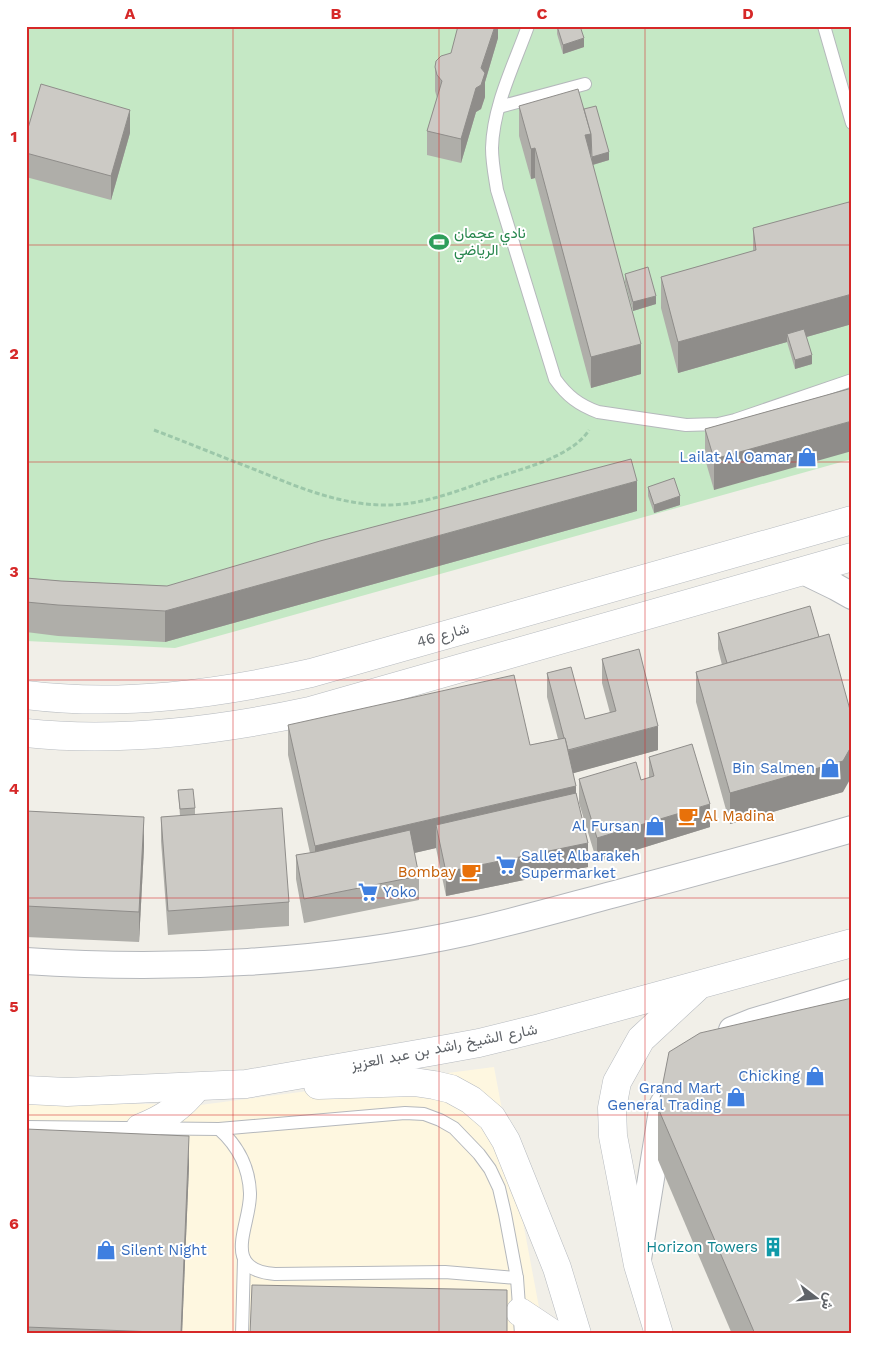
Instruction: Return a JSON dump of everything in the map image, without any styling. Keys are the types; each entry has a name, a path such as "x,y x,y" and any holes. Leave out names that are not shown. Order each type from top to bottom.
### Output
{"main road":[{"name":"شارع 46","path":"26,695 94,700 149,698 203,694 258,685 330,667 852,520"},
{"path":"26,732 94,736 152,735 260,722 359,698 852,557"},
{"name":"شارع الشيخ راشد بن عبد العزيز","path":"26,1090 67,1092 246,1084 479,1043 617,1008 852,944"},
{"path":"659,1334 638,1265 613,1136 612,1108 617,1082 641,1039 698,985"},
{"path":"246,1084 291,1086 414,1082 451,1089 471,1100 492,1118 506,1141 557,1268 577,1334"},
{"path":"140,1128 172,1113 186,1101 197,1087"},
{"path":"521,1323 553,1334"}],"street":[{"path":"802,571 836,586 852,596"},
{"path":"26,961 128,965 204,964 292,958 380,947 477,930 754,857 852,829"},
{"path":"714,1042 732,1030 752,1022 852,992"},
{"path":"638,1265 663,1104 676,1081"}],"lane":[{"path":"528,26 499,107 494,128 492,149 494,170 498,190 555,379 563,391 574,400 598,412 686,425 718,424 852,380"},
{"path":"824,26 848,98 852,123"},
{"path":"499,107 584,84"},
{"path":"26,1127 219,1129 405,1113 424,1114 440,1120 454,1128 467,1140 490,1169 496,1182 506,1214 517,1278 521,1323"},
{"path":"219,1129 237,1147 242,1158 250,1193 240,1243 241,1252 249,1266 257,1271 266,1273 445,1272 517,1278"},
{"path":"242,1334 244,1259"}],"path":[{"path":"154,430 304,490 332,499 362,504 391,505 415,502 438,496 542,463 559,455 587,433 598,412"}],"shaded area":[{"path":"494,1067 544,1334 26,1334 26,1102 200,1105"}],"green space":[{"name":"نادي عجمان الرياضي","path":"26,26 852,26 852,459 175,648 26,641"}],"building":[{"path":"458,26 495,26 481,68 485,73 481,85 476,88 461,139 427,131 442,81 437,75 436,61 441,56 451,53"},
{"path":"557,26 580,26 584,38 563,45"},
{"path":"41,84 130,110 111,176 26,153 26,135"},
{"path":"578,89 591,134 585,135 641,344 591,357 535,148 531,149 519,106"},
{"path":"596,106 609,152 592,157 591,134 584,109"},
{"path":"849,202 852,212 852,294 678,342 661,277 756,250 753,228"},
{"path":"648,267 656,296 633,302 625,274"},
{"path":"804,329 812,355 795,360 787,334"},
{"path":"852,388 852,421 714,459 705,429"},
{"path":"631,459 637,481 165,611 26,602 26,578 167,586 320,541"},
{"path":"674,478 680,496 654,505 648,487"},
{"path":"810,606 819,637 727,663 718,633"},
{"path":"829,634 852,717 852,745 843,761 730,793 696,672"},
{"path":"639,649 658,726 568,750 547,673 571,667 585,719 616,711 602,659"},
{"path":"514,675 530,745 565,738 576,786 315,846 288,725"},
{"path":"692,744 710,804 597,838 579,779 636,762 641,780 654,776 649,757"},
{"path":"193,789 195,808 180,809 178,790"},
{"path":"576,793 588,843 446,872 436,825"},
{"path":"282,808 289,902 168,911 161,817"},
{"path":"26,811 144,817 139,912 26,906"},
{"path":"410,830 419,876 304,899 296,855"},
{"name":"Horizon Towers","path":"852,998 852,1334 755,1334 658,1108 669,1052 700,1033"},
{"name":"Silent Night","path":"26,1129 189,1136 181,1333 26,1327"},
{"path":"252,1285 507,1290 507,1334 250,1334"}],"place":[{"name":"نادي عجمان الرياضي","path":"439,242"},
{"name":"Lailat Al Oamar","path":"807,457"},
{"name":"Bin Salmen","path":"830,768"},
{"name":"Al Madina","path":"688,816"},
{"name":"Al Fursan","path":"655,826"},
{"name":"Sallet Albarakeh Supermarket","path":"506,865"},
{"name":"Bombay","path":"471,872"},
{"name":"Yoko","path":"368,892"},
{"name":"Chicking","path":"815,1076"},
{"name":"Grand Mart General Trading","path":"736,1097"},
{"name":"Horizon Towers","path":"773,1247"},
{"name":"Silent Night","path":"106,1250"}]}
